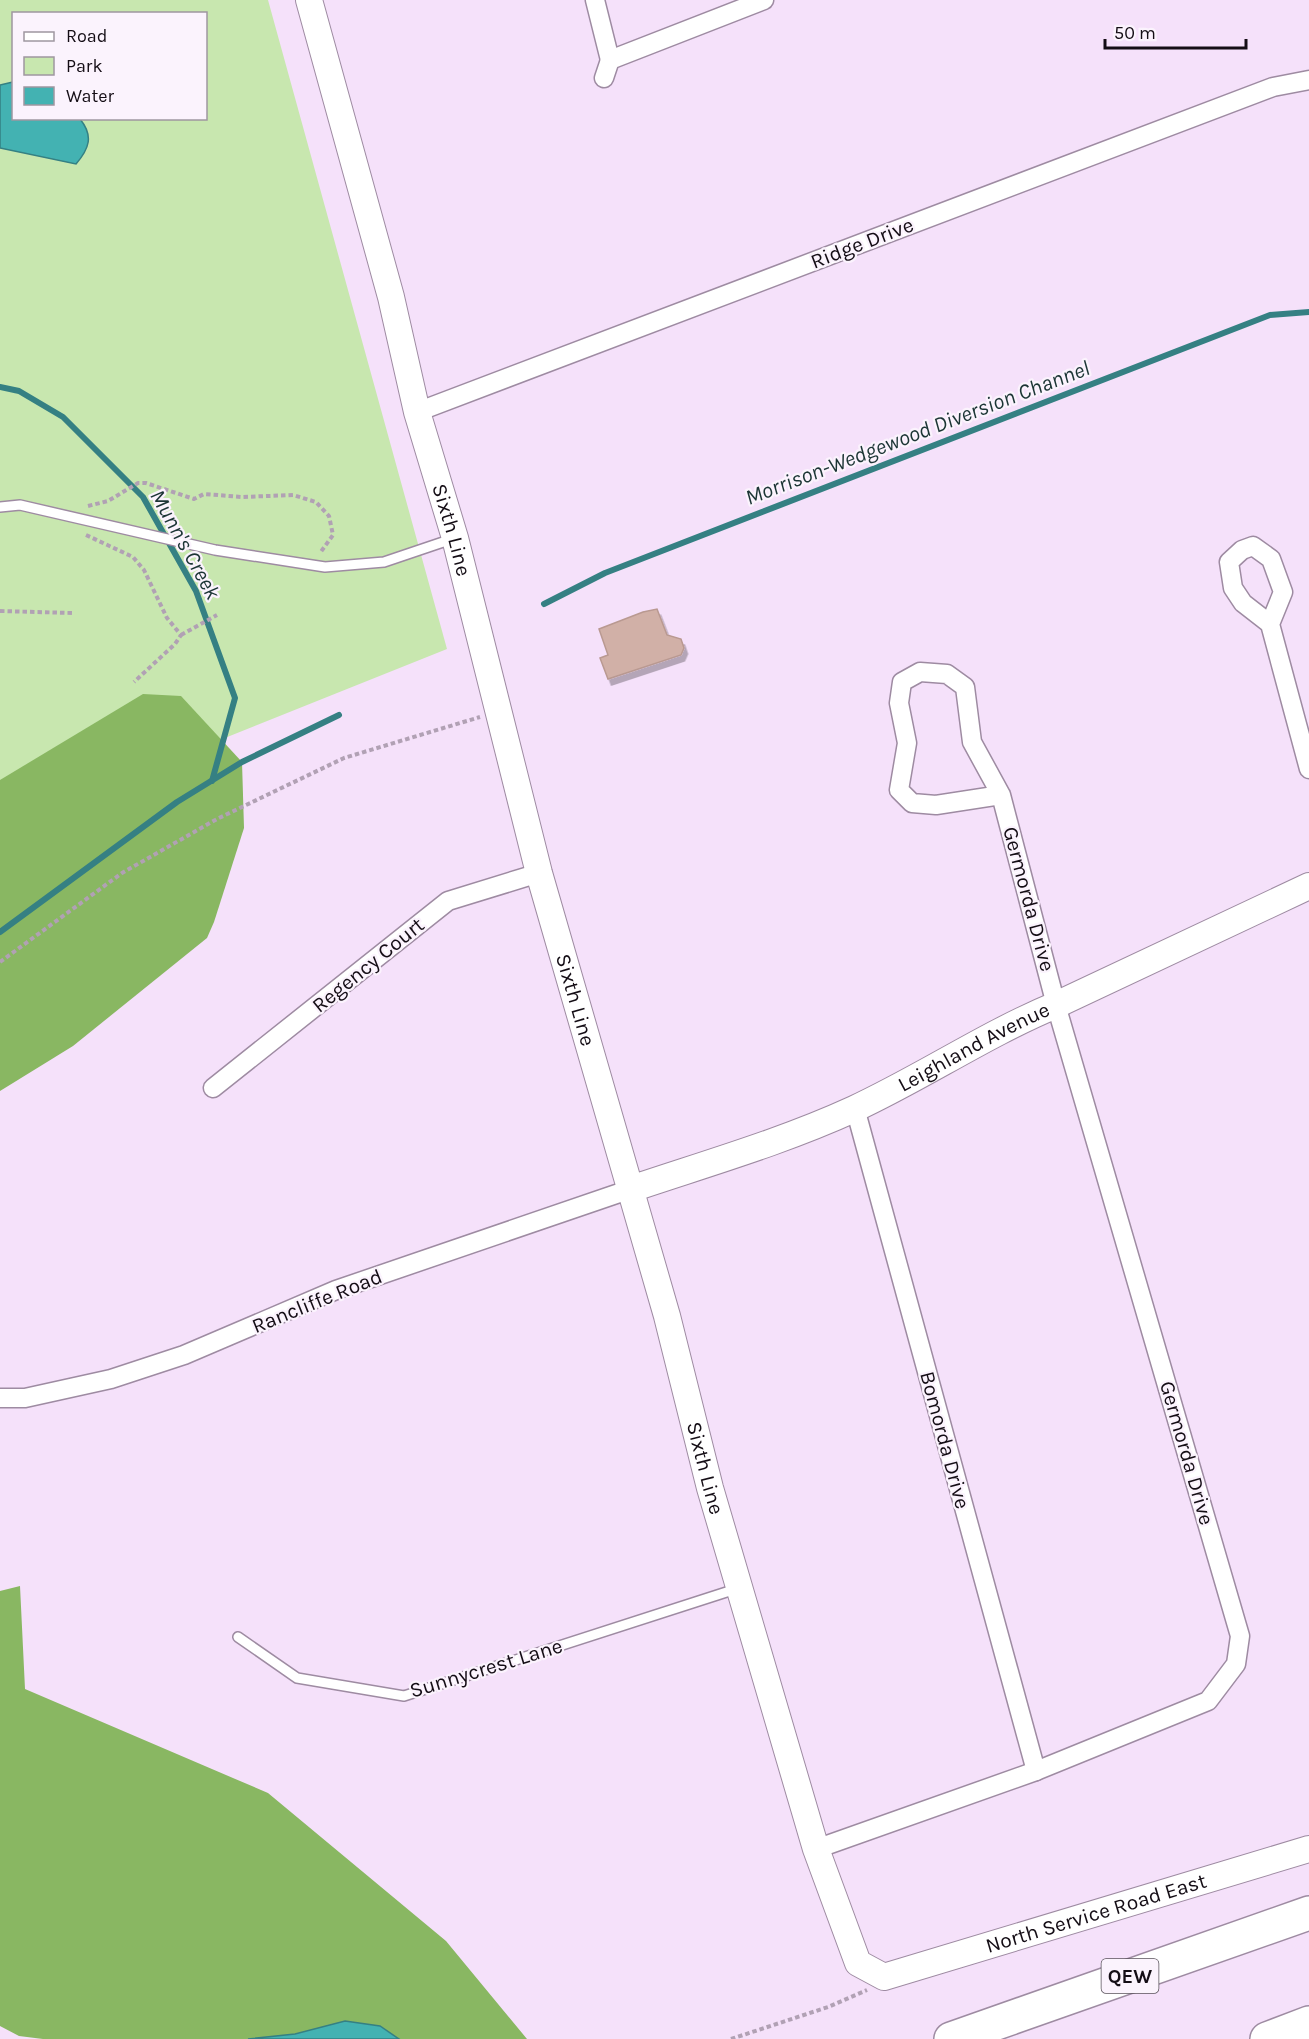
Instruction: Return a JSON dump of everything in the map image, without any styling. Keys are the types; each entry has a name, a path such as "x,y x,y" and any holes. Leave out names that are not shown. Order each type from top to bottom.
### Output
{"highway":[{"name":"QEW","path":"951,2039 1309,1913"},
{"path":"1267,2039 1309,2023"}],"street":[{"name":"Sixth Line","path":"309,0 392,297 417,412 455,538 539,873 667,1316 710,1488 739,1588 816,1849 858,1963 884,1977"},
{"path":"595,0 610,60 604,78"},
{"path":"610,60 764,0"},
{"name":"Ridge Drive","path":"417,412 1273,87 1309,80"},
{"path":"1270,624 1309,769"},
{"name":"Germorda Drive","path":"816,1849 1036,1771 1208,1701 1236,1664 1240,1636 1056,1005 1001,795 972,742 965,687 947,674 920,672 902,682 899,703 907,743 899,790 912,803 936,805 1001,795"},
{"name":"Regency Court","path":"213,1088 448,901 539,873"},
{"name":"Leighland Avenue","path":"631,1189 797,1132 855,1108 1018,1021 1309,886"},
{"name":"Bomorda Drive","path":"855,1108 1036,1771"},
{"name":"Rancliffe Road","path":"0,1398 25,1398 111,1379 184,1355 336,1290 631,1189"},
{"name":"North Service Road East","path":"884,1977 1309,1849"}],"lane":[{"path":"0,507 20,505 216,550 325,567 384,562 455,538"},
{"name":"Sunnycrest Lane","path":"238,1637 297,1678 404,1696 739,1588"}],"path":[{"path":"57,514 108,501 138,483 146,483 194,499 204,494 242,497 292,495 316,502 329,516 333,535 311,565"},
{"path":"57,514 89,537 133,557 144,570 167,618 181,635"},
{"path":"0,611 72,613"},
{"path":"134,682 175,644 181,635 216,615"},
{"path":"0,962 122,873 217,819 344,758 498,712"},
{"path":"731,2039 828,2007 864,1992 884,1977"}],"green space":[{"path":"0,0 268,0 447,649 0,828"}],"shaded area":[{"path":"143,694 181,696 242,762 244,828 214,922 207,938 73,1046 0,1091 0,780"},
{"path":"20,1586 25,1689 268,1793 446,1941 527,2039 399,2039 380,2026 248,2039 43,2039 19,2036 0,2026 0,1591"}],"water":[{"path":"12,82 12,120 81,120 87,131 88,142 87,148 76,164 0,148 0,85"},
{"path":"345,2021 380,2026 399,2039 248,2039 295,2034"}],"building":[{"path":"657,609 667,635 681,639 684,648 681,655 608,679 600,658 608,655 599,629"}],"waterway":[{"name":"Morrison-Wedgewood Diversion Channel","path":"544,604 605,573 1270,315 1309,312"},
{"name":"Munn's Creek","path":"0,387 19,391 63,417 143,497 196,591 235,698 212,781"},
{"name":"Morrison-Wedgewood Diversion Channel","path":"0,932 177,802 242,762 339,715"}]}
